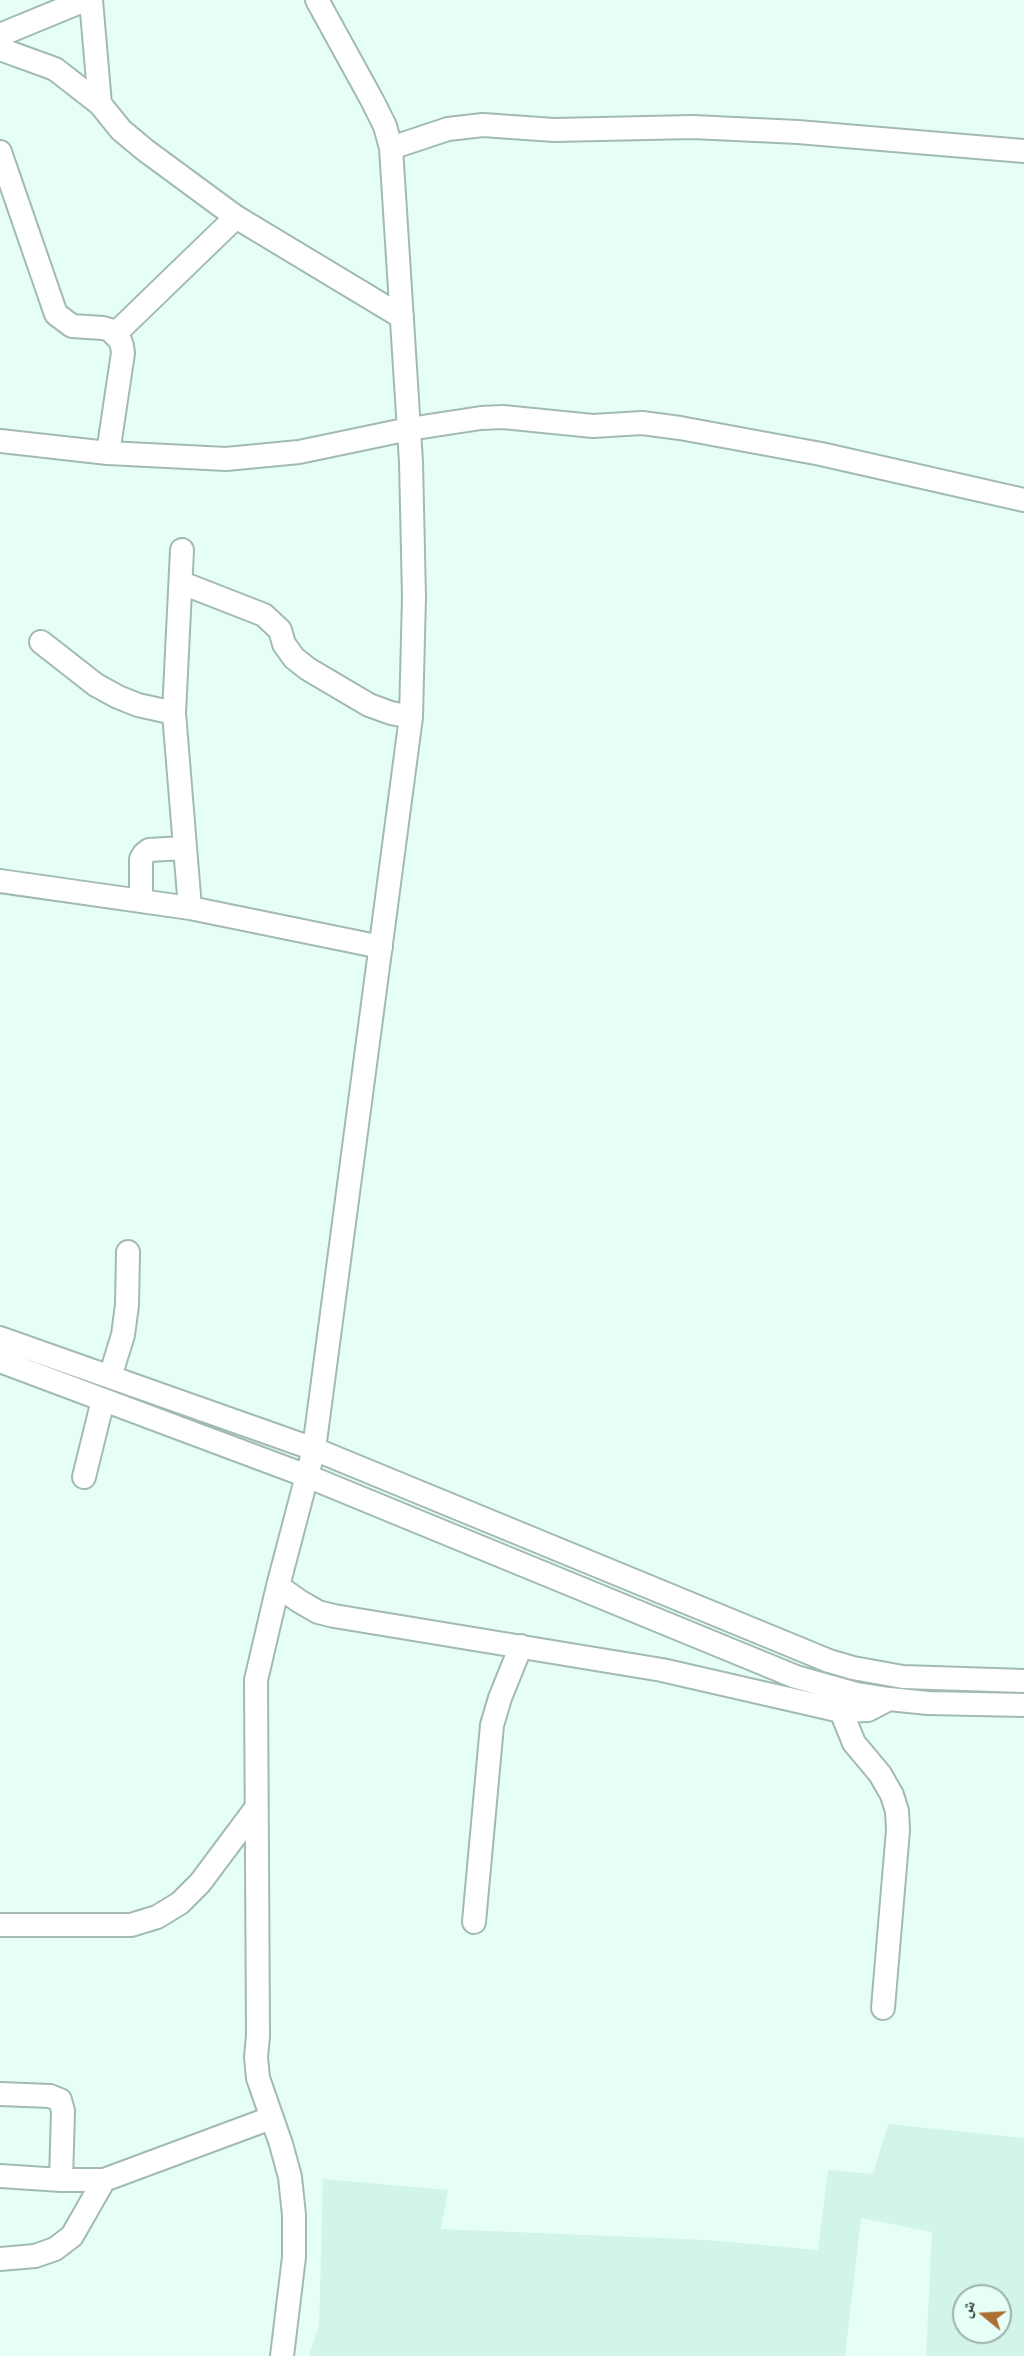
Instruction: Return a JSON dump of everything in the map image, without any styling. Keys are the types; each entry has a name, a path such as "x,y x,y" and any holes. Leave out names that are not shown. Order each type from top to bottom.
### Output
{"street":[{"path":"0,35 85,0"},
{"path":"91,0 100,104"},
{"path":"282,2356 294,2258 294,2215 290,2177 258,2078 256,2057 258,2036 256,1680 314,1449 411,717 414,597 411,462 391,148 385,126 372,100 317,0"},
{"path":"0,49 55,69 100,104 121,130 236,217 402,317"},
{"path":"391,148 448,129 483,125 554,130 693,127 798,132 1024,151"},
{"path":"0,152 56,314 72,326 103,328 115,334 120,340 123,353 108,453"},
{"path":"115,334 236,217"},
{"path":"0,441 108,453 226,459 273,456 409,429 481,418 503,417 593,426 642,423 821,454 1024,501"},
{"path":"182,550 174,713 190,908"},
{"path":"182,583 264,615 280,630 284,644 294,658 308,669 369,705 391,714 411,717"},
{"path":"41,642 96,685 118,698 174,713"},
{"path":"141,900 141,859 144,854 150,850 184,848"},
{"path":"0,881 190,908 381,947"},
{"path":"110,1377 125,1322 128,1252"},
{"path":"0,1338 314,1449 829,1661 861,1670 903,1677 1024,1681"},
{"path":"0,1361 307,1476 795,1677 889,1700 1024,1705"},
{"path":"84,1477 103,1400"},
{"path":"278,1586 318,1612 334,1616 700,1677 841,1711 868,1710 889,1700"},
{"path":"474,1922 489,1739 498,1704 521,1646"},
{"path":"841,1711 854,1743 880,1774 897,1811 898,1830 883,2008"},
{"path":"0,1925 131,1924 157,1917 180,1903 200,1884 256,1808"},
{"path":"0,2094 50,2096 60,2100 63,2111 61,2180"},
{"path":"0,2176 104,2180 271,2118"},
{"path":"0,2259 35,2256 55,2249 72,2236 104,2180"}],"shaded area":[{"path":"888,2124 1024,2138 1024,2356 926,2356 932,2232 861,2218 845,2356 309,2356 319,2326 323,2179 448,2190 441,2229 707,2240 818,2250 828,2170 873,2174"}]}
